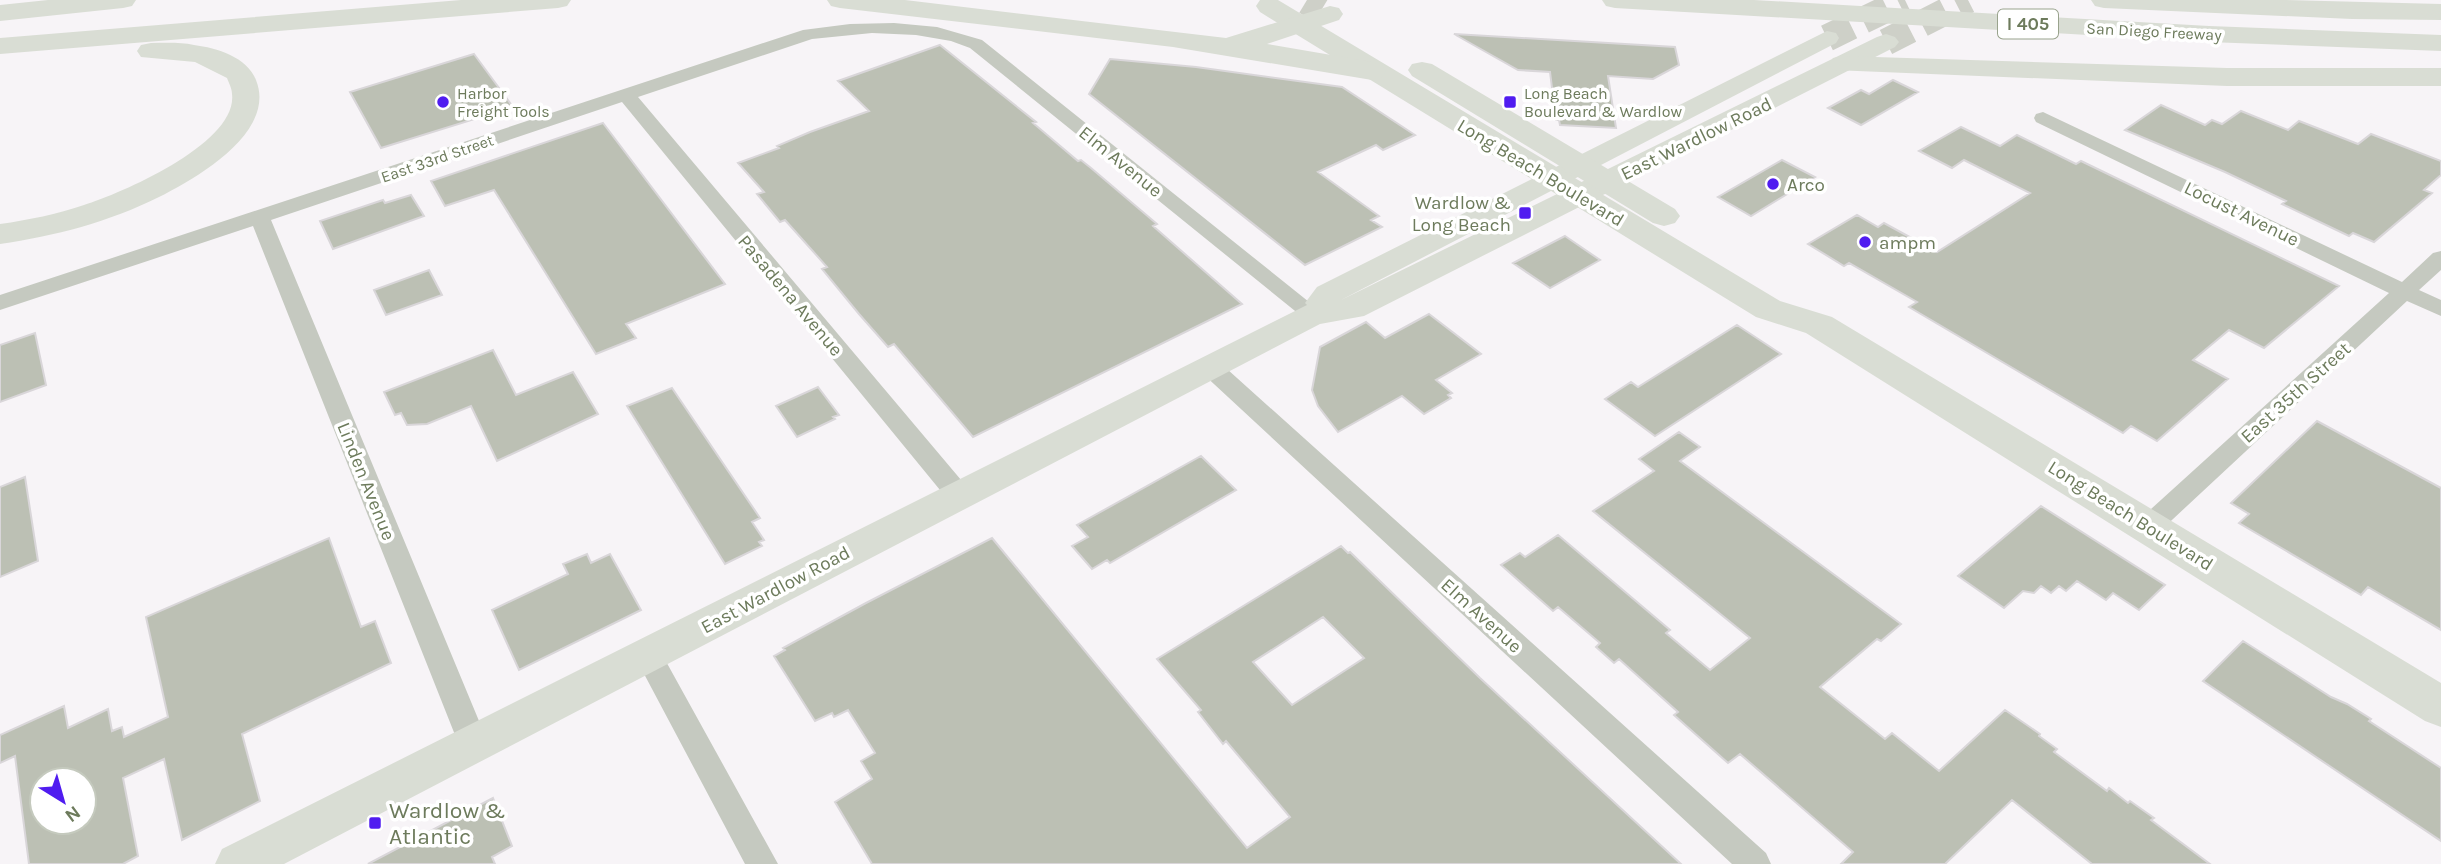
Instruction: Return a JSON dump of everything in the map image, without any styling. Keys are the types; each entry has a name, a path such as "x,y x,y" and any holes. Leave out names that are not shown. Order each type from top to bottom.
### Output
{"main road":[{"path":"0,3 30,0"},
{"path":"0,13 123,0"},
{"path":"0,31 272,0"},
{"path":"0,46 558,0"},
{"path":"840,0 1000,17 1314,59 1372,71"},
{"name":"San Diego Freeway","path":"1615,0 2209,34 2441,43"},
{"path":"1806,0 2264,27 2441,32"},
{"path":"1904,0 2152,14 2441,25"},
{"name":"San Diego Freeway","path":"2104,0 2351,12 2441,12"},
{"name":"Long Beach Boulevard","path":"1269,6 1372,71 1580,180"},
{"path":"0,60 335,25 445,8"},
{"name":"Long Beach Boulevard","path":"1299,26 1326,12 1580,180 1768,309 1819,325 2441,707"},
{"path":"0,20 40,26"},
{"path":"1194,43 1251,40 1299,26"},
{"name":"East Wardlow Road","path":"1580,180 1827,38"},
{"name":"East Wardlow Road","path":"238,864 1313,314 1328,294 1843,64 1886,42"},
{"path":"0,234 60,222 146,191 210,152 225,139 244,112 248,91 238,73 226,64 195,53 106,48"},
{"path":"1843,64 2241,77 2441,77"}],"street":[{"name":"East 33rd Street","path":"0,303 809,34 862,26 960,37"},
{"name":"Elm Avenue","path":"960,37 976,44 1313,314"},
{"name":"Pasadena Avenue","path":"626,95 958,494"},
{"name":"Locust Avenue","path":"2043,118 2441,309"},
{"name":"Linden Avenue","path":"260,218 474,745"},
{"name":"East 35th Street","path":"2149,526 2441,258"},
{"name":"Elm Avenue","path":"1209,366 1755,864"},
{"path":"648,655 762,864"}],"building":[{"path":"1454,34 1675,47 1679,65 1653,79 1608,76 1616,128 1560,125 1559,120 1556,120 1550,72 1518,70"},
{"path":"940,45 1157,224 1153,226 1242,304 973,437 894,344 888,347 859,314 822,269 827,267 785,220 780,222 757,194 764,192 738,163 779,148 777,146 810,132 869,111 838,81"},
{"name":"Harbor Freight Tools","path":"474,54 513,107 381,148 350,92"},
{"path":"1110,59 1196,67 1342,87 1415,135 1383,150 1376,145 1318,172 1379,216 1371,220 1382,227 1305,265 1089,94"},
{"path":"1893,80 1918,92 1861,125 1828,108 1861,90 1869,94"},
{"path":"2161,105 2205,125 2212,120 2222,124 2241,111 2288,130 2299,121 2358,144 2371,134 2441,161 2441,175 2424,190 2432,193 2374,242 2353,233 2349,236 2282,204 2286,201 2225,172 2125,130"},
{"path":"603,123 725,284 626,324 636,338 596,354 494,190 445,206 431,181"},
{"path":"1961,127 2000,146 2017,135 2076,164 2081,161 2339,286 2264,348 2229,330 2193,360 2228,379 2157,441 2131,426 2123,433 1909,307 1917,302 1849,263 1844,266 1808,244 1857,215 1878,227 1884,223 1937,252 2030,193 1964,160 1952,168 1919,151"},
{"path":"1782,160 1815,177 1751,216 1718,197"},
{"path":"411,195 424,216 333,249 320,221 383,200 385,203"},
{"path":"1565,236 1600,260 1550,288 1513,263"},
{"path":"429,270 442,295 386,315 374,290"},
{"path":"1429,314 1481,354 1436,380 1452,393 1448,395 1451,398 1424,414 1402,396 1338,432 1318,406 1312,390 1320,347 1366,322 1385,338"},
{"path":"1737,325 1781,354 1655,436 1605,399 1631,382 1638,387"},
{"path":"35,333 46,385 0,402 0,345"},
{"path":"493,350 516,395 573,372 598,414 497,461 471,406 427,424 407,425 401,413 395,415 384,392"},
{"path":"818,387 839,415 797,437 776,406"},
{"path":"672,388 760,518 752,522 764,540 759,542 762,546 725,564 627,406"},
{"path":"2317,421 2441,488 2441,630 2368,587 2361,595 2239,523 2249,514 2231,503"},
{"path":"1679,432 1700,447 1680,461 1901,624 1881,641 1877,639 1820,687 1885,739 1892,733 1939,771 2005,710 2040,734 2039,736 2057,749 2054,752 2107,791 2109,788 2154,818 2151,820 2210,864 2092,864 2012,800 1945,864 1841,864 1853,852 1740,754 1728,763 1674,715 1678,712 1619,659 1614,663 1596,647 1600,643 1558,607 1553,611 1501,565 1520,553 1525,557 1558,535 1670,630 1666,633 1710,670 1750,638 1593,511 1654,471 1639,459"},
{"path":"1201,456 1236,490 1110,563 1107,560 1092,569 1072,546 1088,537 1077,525"},
{"path":"25,477 38,561 0,577 0,487"},
{"path":"2041,506 2165,585 2139,610 2113,593 2106,600 2077,581 2066,591 2059,586 2051,593 2041,586 2034,593 2023,591 2004,608 1958,576"},
{"path":"329,538 361,627 375,621 391,663 242,734 260,801 182,840 164,759 123,778 138,856 123,864 29,864 15,756 0,763 0,735 64,706 68,728 108,709 112,731 122,727 124,737 168,717 146,617"},
{"path":"992,538 1247,848 1290,817 1226,741 1223,744 1198,712 1201,710 1157,659 1341,546 1681,864 872,864 835,802 872,779 861,761 875,753 848,710 834,717 832,713 815,721 774,656 785,650 783,648","holes":["1323,617 1364,658 1292,705 1253,662"]},
{"path":"587,554 591,563 610,554 641,610 519,670 492,610 568,574 563,564"},
{"path":"2243,641 2371,719 2369,721 2441,768 2441,841 2203,681"},
{"path":"493,798 512,846 492,857 495,864 368,864"}],"tunnel":[{"path":"1307,0 1322,9"},
{"path":"1827,38 1905,0"},
{"path":"1886,42 1968,0"}],"place":[{"name":"Harbor Freight Tools","path":"443,102"},
{"name":"Long Beach Boulevard & Wardlow","path":"1510,102"},
{"name":"Arco","path":"1773,184"},
{"name":"Wardlow & Long Beach","path":"1525,213"},
{"name":"ampm","path":"1865,242"},
{"name":"Wardlow & Atlantic","path":"375,823"}]}
